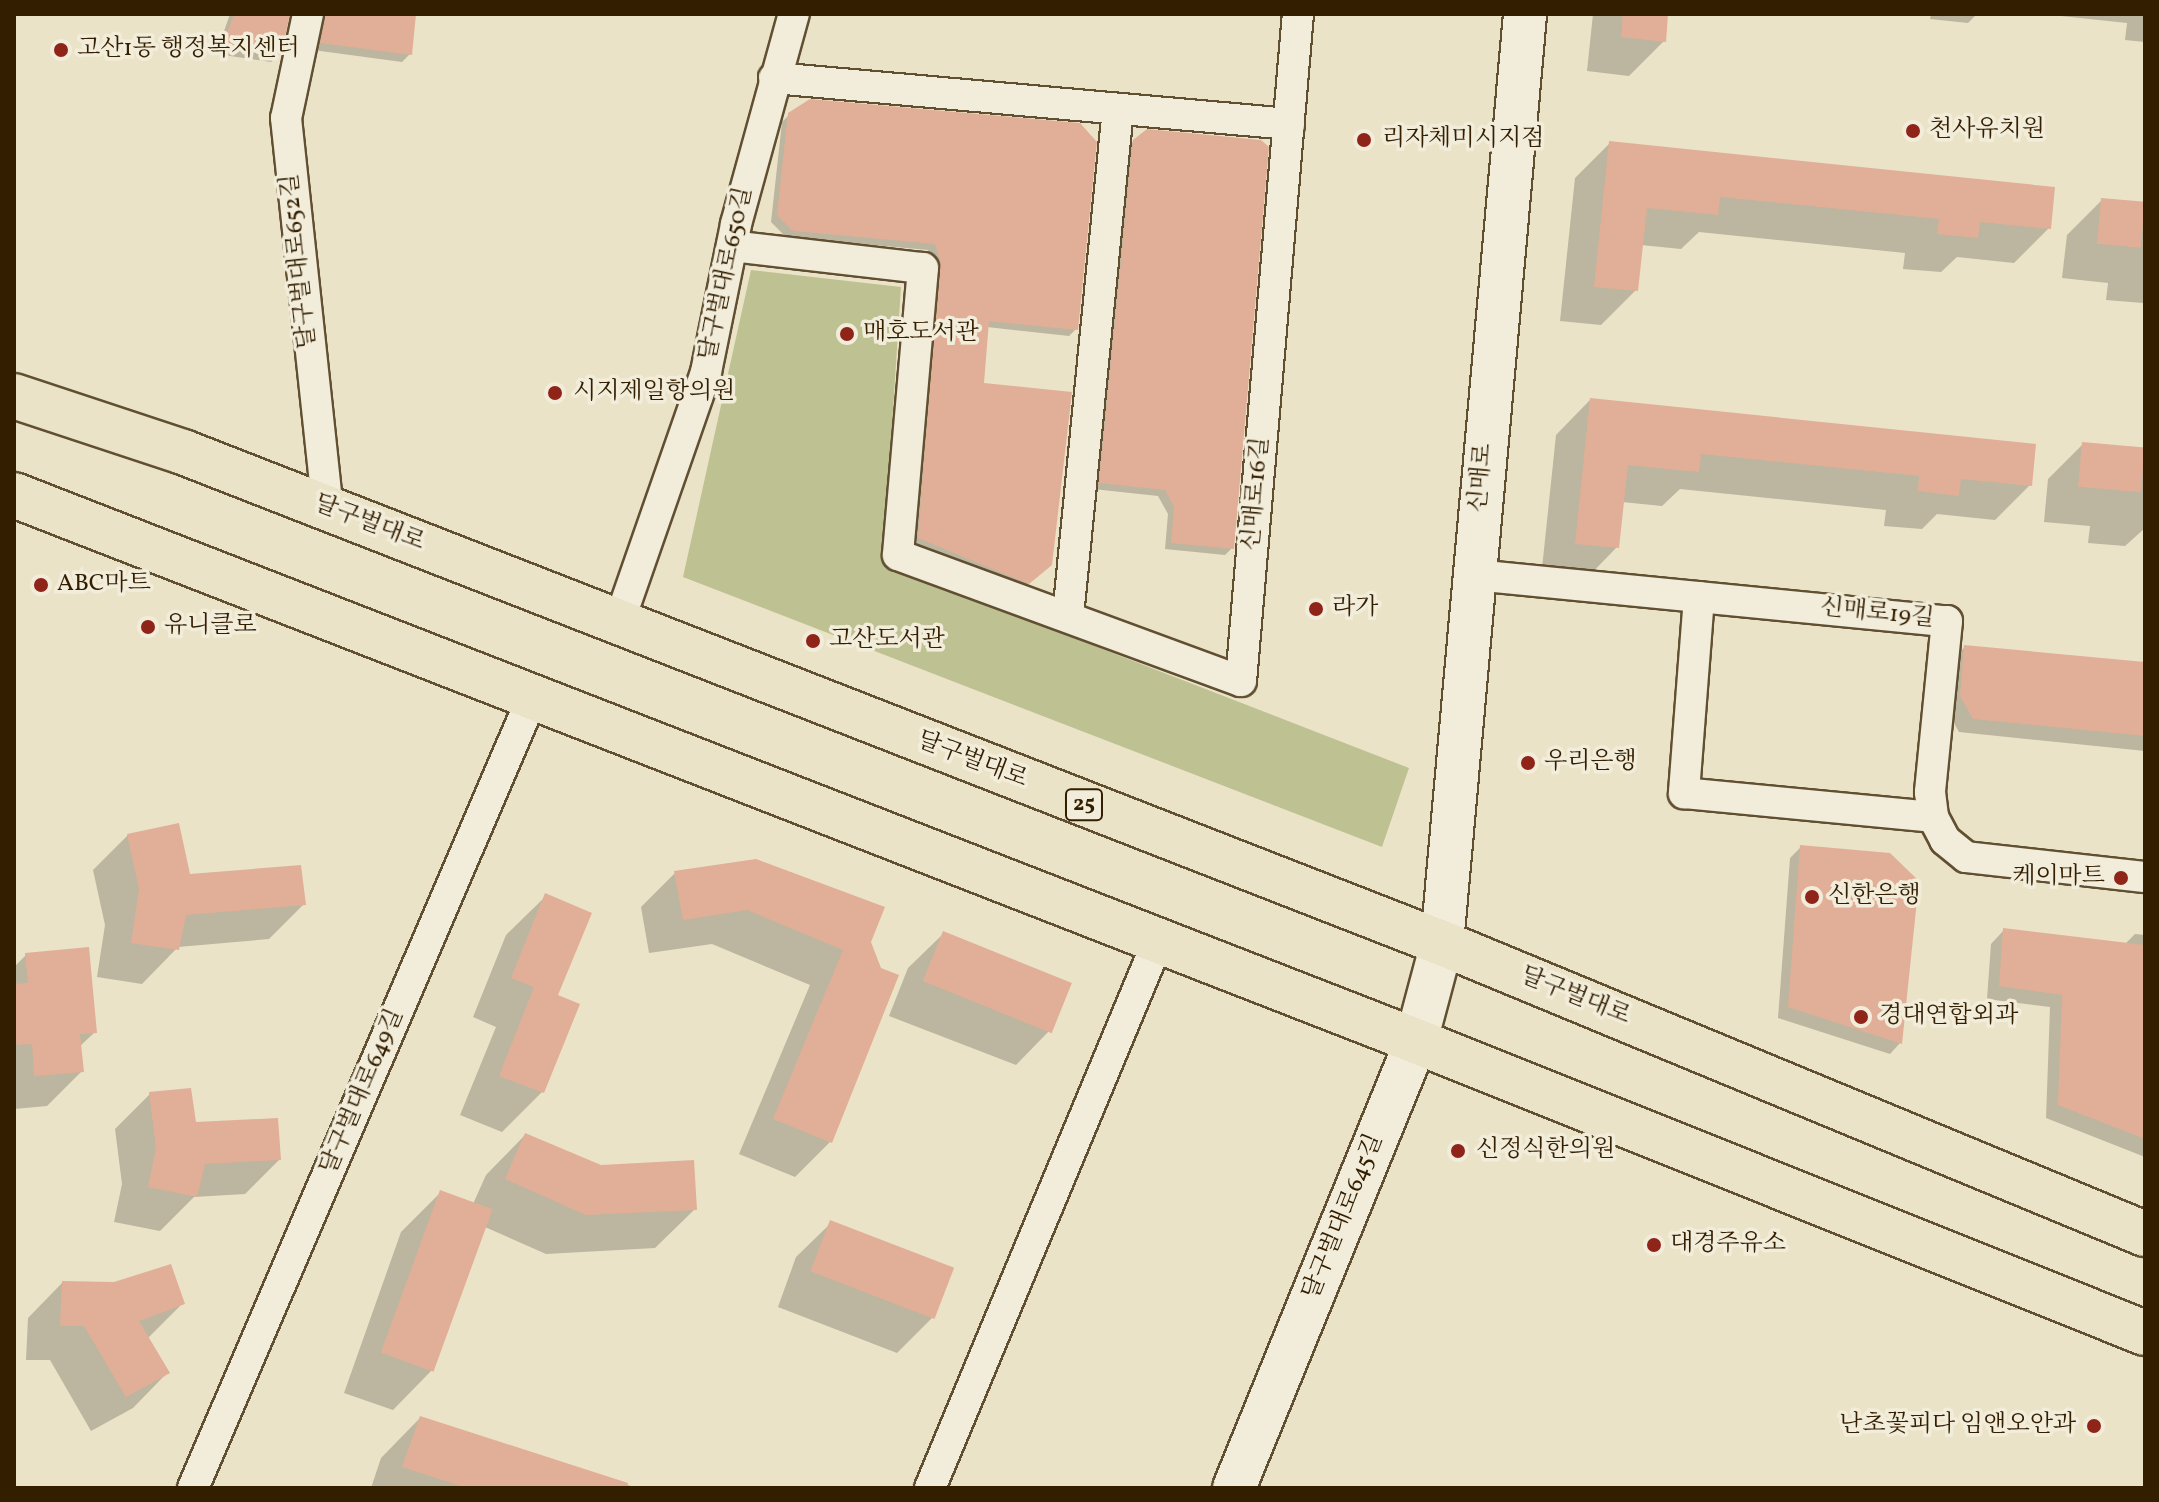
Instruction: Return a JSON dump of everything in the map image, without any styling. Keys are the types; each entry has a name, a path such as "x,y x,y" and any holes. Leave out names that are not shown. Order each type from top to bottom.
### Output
{"main road":[{"name":"달구벌대로","path":"14,396 183,452 1442,943 2145,1234"},
{"path":"14,495 1416,1041 2145,1333"}],"street":[{"name":"달구벌대로652길","path":"308,14 286,118 328,508"},
{"name":"달구벌대로650길","path":"619,622 706,372 732,246 774,78 794,14"},
{"name":"신매로16길","path":"732,246 923,268 898,555 1241,681 1298,14"},
{"name":"신매로","path":"1442,943 1525,14"},
{"path":"774,78 1289,124"},
{"path":"1068,616 1118,109"},
{"name":"신매로19길","path":"1474,575 1947,621 1932,756 1933,817"},
{"path":"1699,597 1684,793 1933,817 1945,840 1966,857 2145,877"},
{"name":"달구벌대로649길","path":"193,1488 533,696"},
{"path":"930,1488 1158,941"},
{"name":"달구벌대로645길","path":"1234,1488 1416,1041 1442,943"}],"green space":[{"path":"751,270 901,287 883,564 1409,768 1382,847 683,577"}],"building":[{"path":"234,14 290,14 281,55 222,47"},
{"path":"326,14 416,14 412,55 320,43"},
{"path":"1623,14 1668,14 1666,42 1621,37"},
{"path":"810,99 1080,123 1097,142 1078,330 989,321 984,383 1072,392 1052,565 1029,584 918,538 940,261 935,244 793,231 777,215 788,113"},
{"path":"1147,129 1261,140 1269,147 1234,549 1171,543 1174,507 1165,490 1099,483 1133,140"},
{"path":"1609,141 2055,187 2051,229 1980,222 1978,238 1937,234 1939,219 1720,197 1718,215 1647,208 1638,291 1594,287"},
{"path":"2101,198 2145,202 2141,248 2097,244"},
{"path":"1590,398 2036,444 2032,486 1961,479 1959,496 1918,491 1919,476 1701,454 1699,472 1628,465 1619,548 1575,544"},
{"path":"2082,442 2145,447 2141,492 2078,487"},
{"path":"1964,645 2145,662 2145,736 1973,719 1960,696"},
{"path":"179,823 190,874 301,865 306,905 186,915 179,950 131,943 139,889 127,834"},
{"path":"1800,845 1890,853 1919,881 1902,1044 1788,1007"},
{"path":"756,859 885,907 871,942 881,968 899,975 832,1143 773,1119 843,950 747,910 683,920 674,871"},
{"path":"545,893 592,913 558,995 580,1004 544,1093 499,1076 534,987 511,978"},
{"path":"2003,928 2145,945 2145,1139 2058,1105 2062,995 1999,986"},
{"path":"943,931 1072,983 1052,1033 923,981"},
{"path":"89,947 97,1033 80,1034 84,1072 34,1076 32,1044 17,1045 14,1034 14,984 28,983 25,953"},
{"path":"191,1088 196,1122 278,1118 281,1160 205,1164 197,1197 148,1187 156,1148 149,1092"},
{"path":"525,1133 601,1165 694,1160 697,1210 586,1215 505,1179"},
{"path":"440,1190 493,1209 433,1372 381,1353"},
{"path":"830,1220 954,1268 934,1319 810,1271"},
{"path":"171,1264 185,1304 139,1321 170,1373 126,1397 84,1326 60,1326 62,1281 114,1282"},
{"path":"420,1416 628,1483 627,1488 467,1488 402,1467"}],"place":[{"name":"고산1동 행정복지센터","path":"61,50"},
{"name":"천사유치원","path":"1913,131"},
{"name":"리자체미시지점","path":"1364,140"},
{"name":"매호도서관","path":"847,334"},
{"name":"시지제일항의원","path":"555,393"},
{"name":"ABC마트","path":"41,585"},
{"name":"라가","path":"1316,609"},
{"name":"유니클로","path":"148,627"},
{"name":"고산도서관","path":"813,641"},
{"name":"우리은행","path":"1528,763"},
{"name":"케이마트","path":"2121,878"},
{"name":"신한은행","path":"1812,897"},
{"name":"경대연합외과","path":"1861,1017"},
{"name":"신정식한의원","path":"1458,1151"},
{"name":"대경주유소","path":"1654,1245"},
{"name":"난초꽃피다 임앤오안과","path":"2094,1426"}]}
